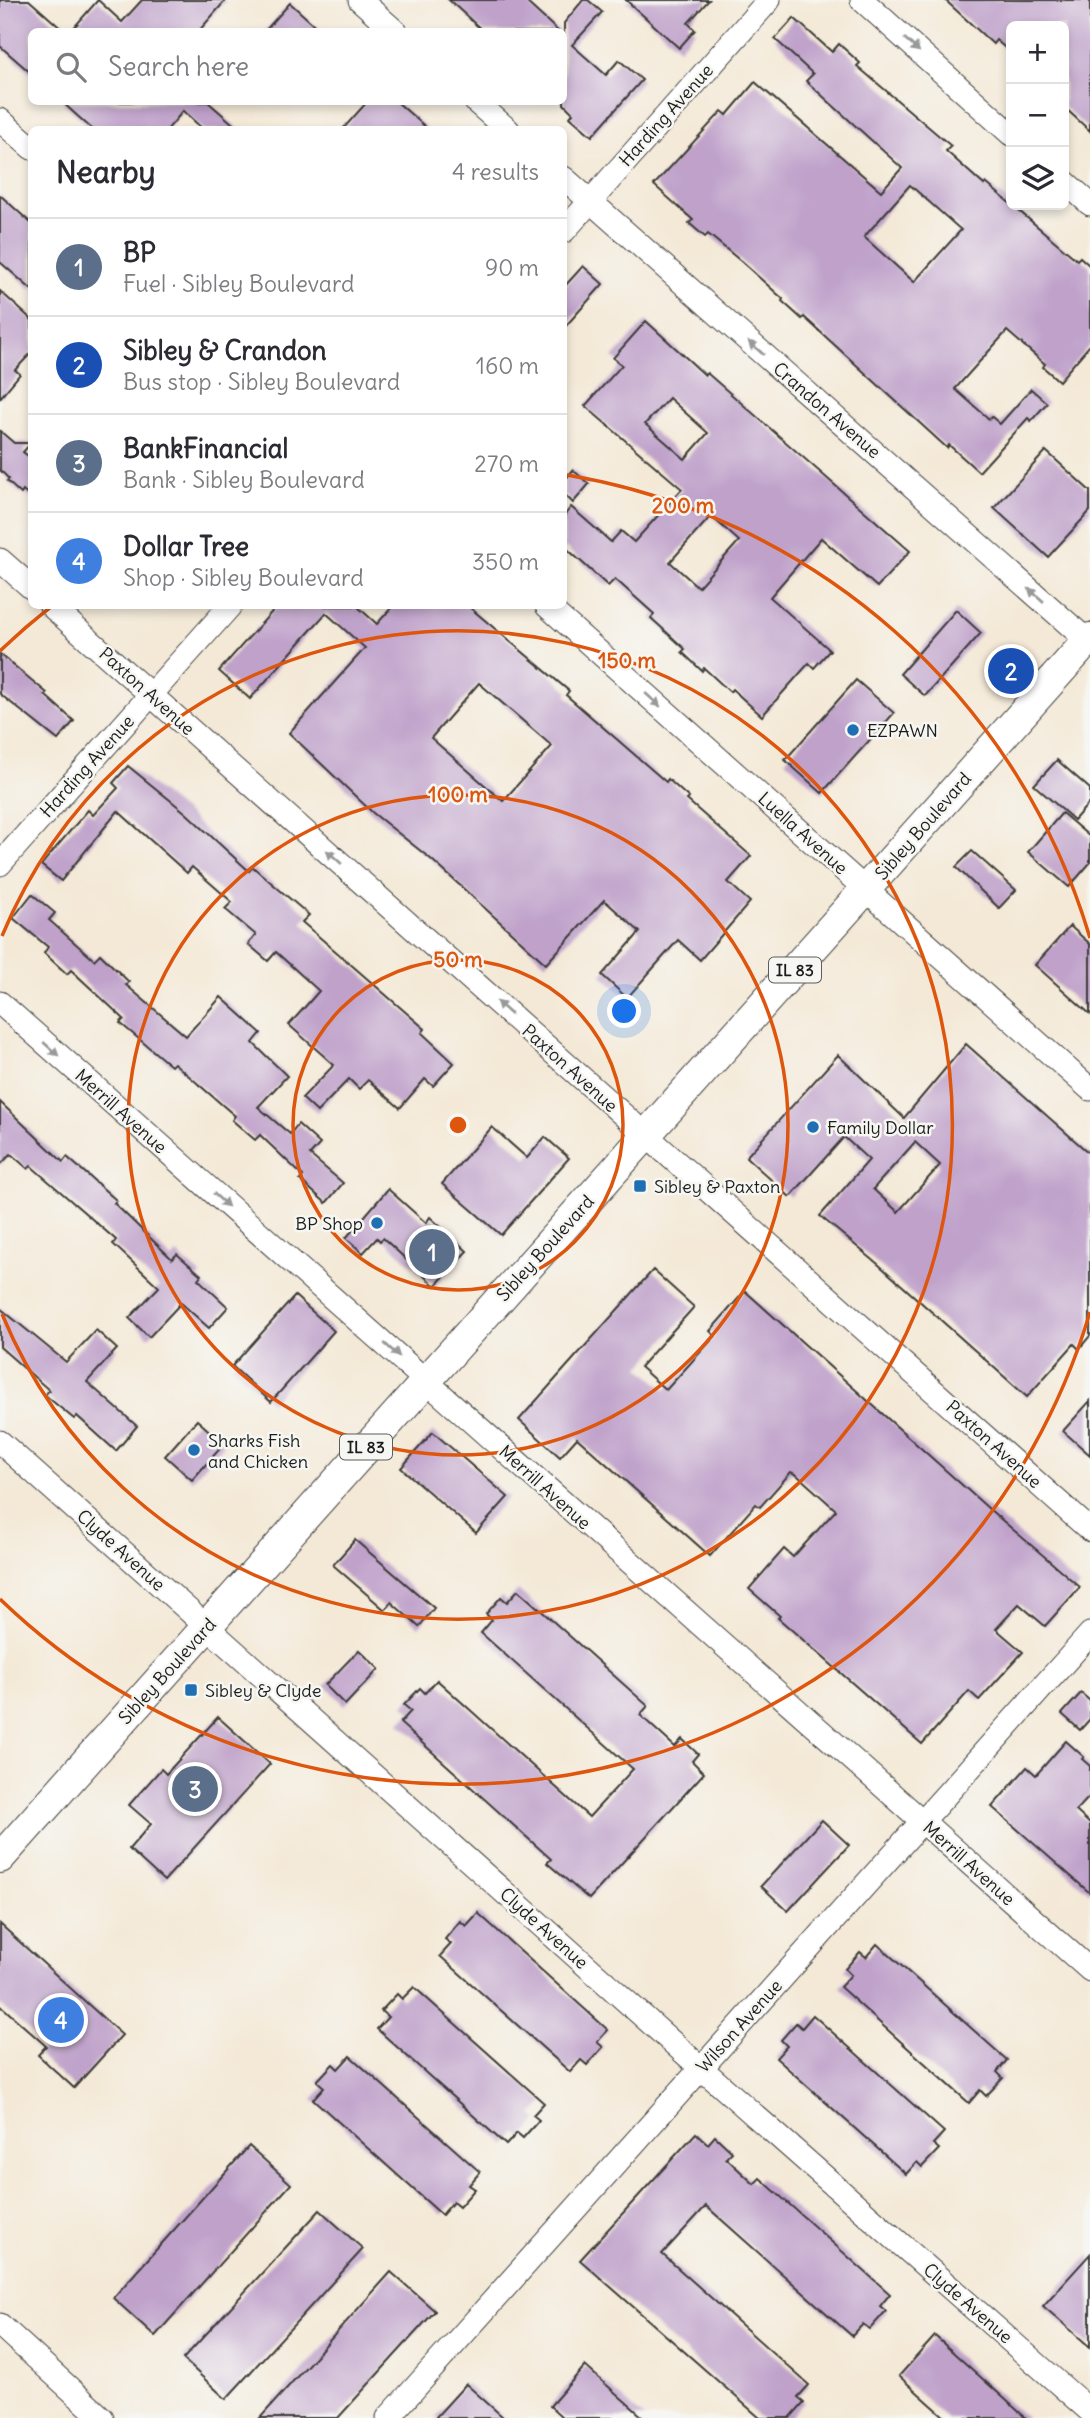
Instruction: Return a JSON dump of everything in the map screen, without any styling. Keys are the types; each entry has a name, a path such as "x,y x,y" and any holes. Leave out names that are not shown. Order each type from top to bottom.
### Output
{"main road":[{"name":"Sibley Boulevard","path":"0,1858 1089,640"}],"street":[{"path":"360,0 392,28"},
{"name":"Harding Avenue","path":"567,228 769,0"},
{"path":"862,0 1006,130"},
{"path":"479,105 503,126"},
{"path":"0,120 28,144"},
{"name":"Crandon Avenue","path":"567,181 1089,640"},
{"path":"1069,185 1090,204"},
{"path":"0,560 28,584"},
{"name":"Paxton Avenue","path":"54,609 1090,1530"},
{"name":"Harding Avenue","path":"0,864 227,609"},
{"name":"Luella Avenue","path":"550,609 1090,1089"},
{"name":"Merrill Avenue","path":"0,1003 1090,1970"},
{"name":"Clyde Avenue","path":"0,1442 701,2068 1090,2411"},
{"name":"Wilson Avenue","path":"388,2418 1090,1634"},
{"path":"0,2325 102,2418"}],"building":[{"path":"0,0 29,0 60,28 28,28 28,70 0,46"},
{"path":"98,0 122,22 142,0 226,0 202,28 74,28"},
{"path":"449,0 524,0 555,28 480,28"},
{"path":"583,0 588,0 602,12 572,45 606,75 619,60 642,80 592,136 570,117 573,113 565,105 567,28 564,28 564,23"},
{"path":"626,0 709,0 688,23 695,30 679,48"},
{"path":"945,0 1090,0 1090,131 1069,112 1069,21 1006,21 1006,49 996,40 993,44"},
{"path":"290,3 318,28 268,28"},
{"path":"794,18 832,52 839,44 860,63 857,66 951,146 946,151 984,185 986,183 1006,200 1006,210 1018,210 1077,260 1080,257 1090,266 1090,345 1059,381 1043,367 1045,364 1007,331 955,389 989,419 992,417 1000,424 1031,389 1047,403 1031,421 1028,418 979,472 949,445 947,448 743,263 708,234 705,237 689,223 693,220 654,185 722,111 727,115 755,82 881,191 902,168 806,81 813,74 775,39","holes":["910,185 961,230 914,282 864,237"]},
{"path":"65,105 211,105 235,126 200,126 183,111 170,126 89,126"},
{"path":"364,105 400,105 424,126 346,126"},
{"path":"0,195 28,220 28,286 0,262"},
{"path":"583,266 603,284 567,325 567,284"},
{"path":"0,291 28,316 28,356 15,370 20,374 0,398"},
{"path":"646,321 910,551 877,587 821,538 770,597 830,650 814,668 809,663 762,716 704,668 702,671 682,652 685,649 651,618 654,614 615,579 608,586 567,549 567,512 571,507 611,542 621,531 634,542 682,489 585,406 622,365 613,358","holes":["669,398 708,433 685,459 645,424","711,516 739,541 698,587 670,562"]},
{"path":"0,431 14,443 28,443 23,452 28,456 28,495 23,491 21,494 0,470"},
{"path":"1046,451 1090,491 1090,511 1048,557 994,508"},
{"path":"573,470 589,484 573,503 567,497 567,477"},
{"path":"274,609 360,609 377,624 390,609 472,609 569,691 566,695 666,782 668,779 689,798 687,800 751,856 728,882 750,902 700,960 678,940 627,998 602,975 640,932 604,900 546,964 432,860 373,813 289,733 365,648 326,613 250,699 219,671","holes":["479,683 552,746 503,801 431,738"]},
{"path":"956,610 981,633 925,696 900,674"},
{"path":"0,654 47,693 45,695 74,721 58,740 0,694"},
{"path":"856,680 894,713 822,793 785,760"},
{"path":"1057,760 1090,789 1090,802 1074,820 1034,785"},
{"path":"128,766 186,813 249,871 253,867 309,915 302,922 425,1029 422,1033 454,1063 433,1086 425,1079 400,1108 368,1080 359,1089 349,1079 317,1112 302,1098 334,1065 289,1025 319,991 276,952 268,961 248,944 256,935 225,909 232,902 192,867 187,873 118,811 61,881 41,865 88,810 93,815 118,788 113,783"},
{"path":"1062,813 1090,837 1090,863 1069,887 1028,852"},
{"path":"972,851 1016,890 999,908 956,867"},
{"path":"32,894 55,913 49,920 94,960 100,954 129,982 126,985 186,1036 221,997 261,1033 253,1043 287,1076 258,1107 290,1134 298,1124 320,1144 310,1155 343,1183 326,1203 300,1180 303,1176 260,1135 255,1140 232,1120 235,1116 174,1063 171,1066 120,1023 124,1019 71,970 67,974 44,953 48,947 13,918"},
{"path":"1070,926 1090,944 1090,1014 1035,965"},
{"path":"966,1044 1090,1154 1090,1336 1079,1349 1074,1344 1027,1397 820,1216 869,1160 844,1137 790,1197 746,1157 838,1055 904,1118","holes":["915,1142 940,1165 898,1212 873,1189"]},
{"path":"0,1102 63,1162 67,1157 116,1200 114,1203 172,1259 177,1254 201,1275 198,1279 228,1307 209,1328 181,1303 149,1337 129,1318 159,1287 113,1244 116,1240 31,1166 28,1169 11,1154 0,1165"},
{"path":"492,1127 527,1158 545,1137 569,1158 501,1235 442,1184"},
{"path":"388,1189 426,1223 430,1217 467,1251 435,1286 383,1238 380,1241 377,1238 363,1253 346,1238"},
{"path":"653,1270 694,1307 640,1367 666,1390 715,1336 710,1331 745,1291 1080,1587 1045,1626 1019,1604 996,1629 1023,1652 979,1700 969,1691 922,1744 778,1618 780,1616 749,1589 784,1549 793,1557 836,1510 797,1475 791,1472 760,1507 756,1504 710,1556 577,1438 560,1457 519,1420"},
{"path":"295,1296 334,1331 271,1402 232,1366"},
{"path":"0,1308 66,1362 96,1330 117,1349 87,1382 137,1426 116,1451 77,1416 74,1419 45,1395 49,1390 0,1347"},
{"path":"1090,1401 1090,1455 1063,1431"},
{"name":"Sharks Fish and Chicken","path":"197,1420 224,1444 192,1480 165,1456"},
{"path":"433,1432 508,1497 476,1533 401,1468"},
{"path":"355,1540 434,1608 419,1627 391,1602 385,1610 333,1565"},
{"path":"518,1590 648,1706 640,1715 675,1747 682,1739 698,1754 692,1761 704,1773 589,1899 547,1863 551,1859 400,1723 411,1711 404,1705 420,1688 425,1693 437,1680 589,1817 633,1769 481,1633 492,1620 486,1614 501,1597 507,1602"},
{"path":"359,1650 379,1669 345,1705 325,1685"},
{"path":"1081,1693 1090,1701 1090,1719 1080,1730 1062,1714"},
{"path":"218,1717 270,1764 164,1881 129,1849 151,1824 129,1805 161,1769 166,1774"},
{"path":"1066,1741 1090,1766 1090,1796 1076,1811 1090,1824 1090,1893 992,1807 1027,1767 1036,1775"},
{"path":"822,1820 849,1845 788,1911 761,1886"},
{"path":"478,1913 608,2030 597,2042 603,2047 587,2065 581,2060 570,2072 440,1956 451,1944 445,1939 460,1921 466,1926"},
{"path":"0,1924 122,2035 74,2088 38,2055 46,2046 0,2005"},
{"path":"877,1944 1007,2060 997,2072 1003,2078 986,2096 980,2090 969,2103 840,1987 851,1975 845,1969 860,1952 866,1957"},
{"path":"414,1987 544,2103 533,2115 539,2120 523,2138 517,2133 506,2145 377,2029 388,2017 381,2011 397,1994 402,1999"},
{"path":"813,2015 944,2132 933,2144 939,2149 922,2167 917,2162 906,2174 776,2058 787,2046 781,2040 796,2023 802,2028"},
{"path":"350,2056 480,2172 469,2185 475,2189 459,2207 453,2202 442,2215 313,2099 324,2087 317,2081 333,2064 338,2069"},
{"path":"696,2133 708,2144 715,2136 732,2152 726,2158 754,2184 760,2178 890,2294 880,2306 886,2311 870,2329 863,2324 852,2336 706,2206 662,2254 809,2385 798,2397 804,2402 790,2418 760,2418 580,2260"},
{"path":"249,2146 291,2184 155,2336 113,2298"},
{"path":"320,2210 363,2249 226,2399 183,2359"},
{"path":"1090,2254 1090,2347 1043,2306"},
{"path":"391,2272 435,2311 338,2418 260,2418"},
{"path":"935,2336 1026,2418 946,2418 899,2376"},
{"path":"585,2366 644,2418 563,2418 550,2406"},
{"path":"466,2384 504,2418 435,2418"}],"place":[{"name":"Sibley & Crandon","path":"1011,671"},
{"name":"EZPAWN","path":"853,730"},
{"name":"Family Dollar","path":"813,1127"},
{"name":"Sibley & Paxton","path":"640,1186"},
{"name":"BP Shop","path":"377,1223"},
{"name":"BP","path":"432,1252"},
{"name":"Sharks Fish and Chicken","path":"194,1450"},
{"name":"Sibley & Clyde","path":"191,1690"},
{"name":"BankFinancial","path":"195,1789"},
{"name":"Dollar Tree","path":"61,2020"}]}
